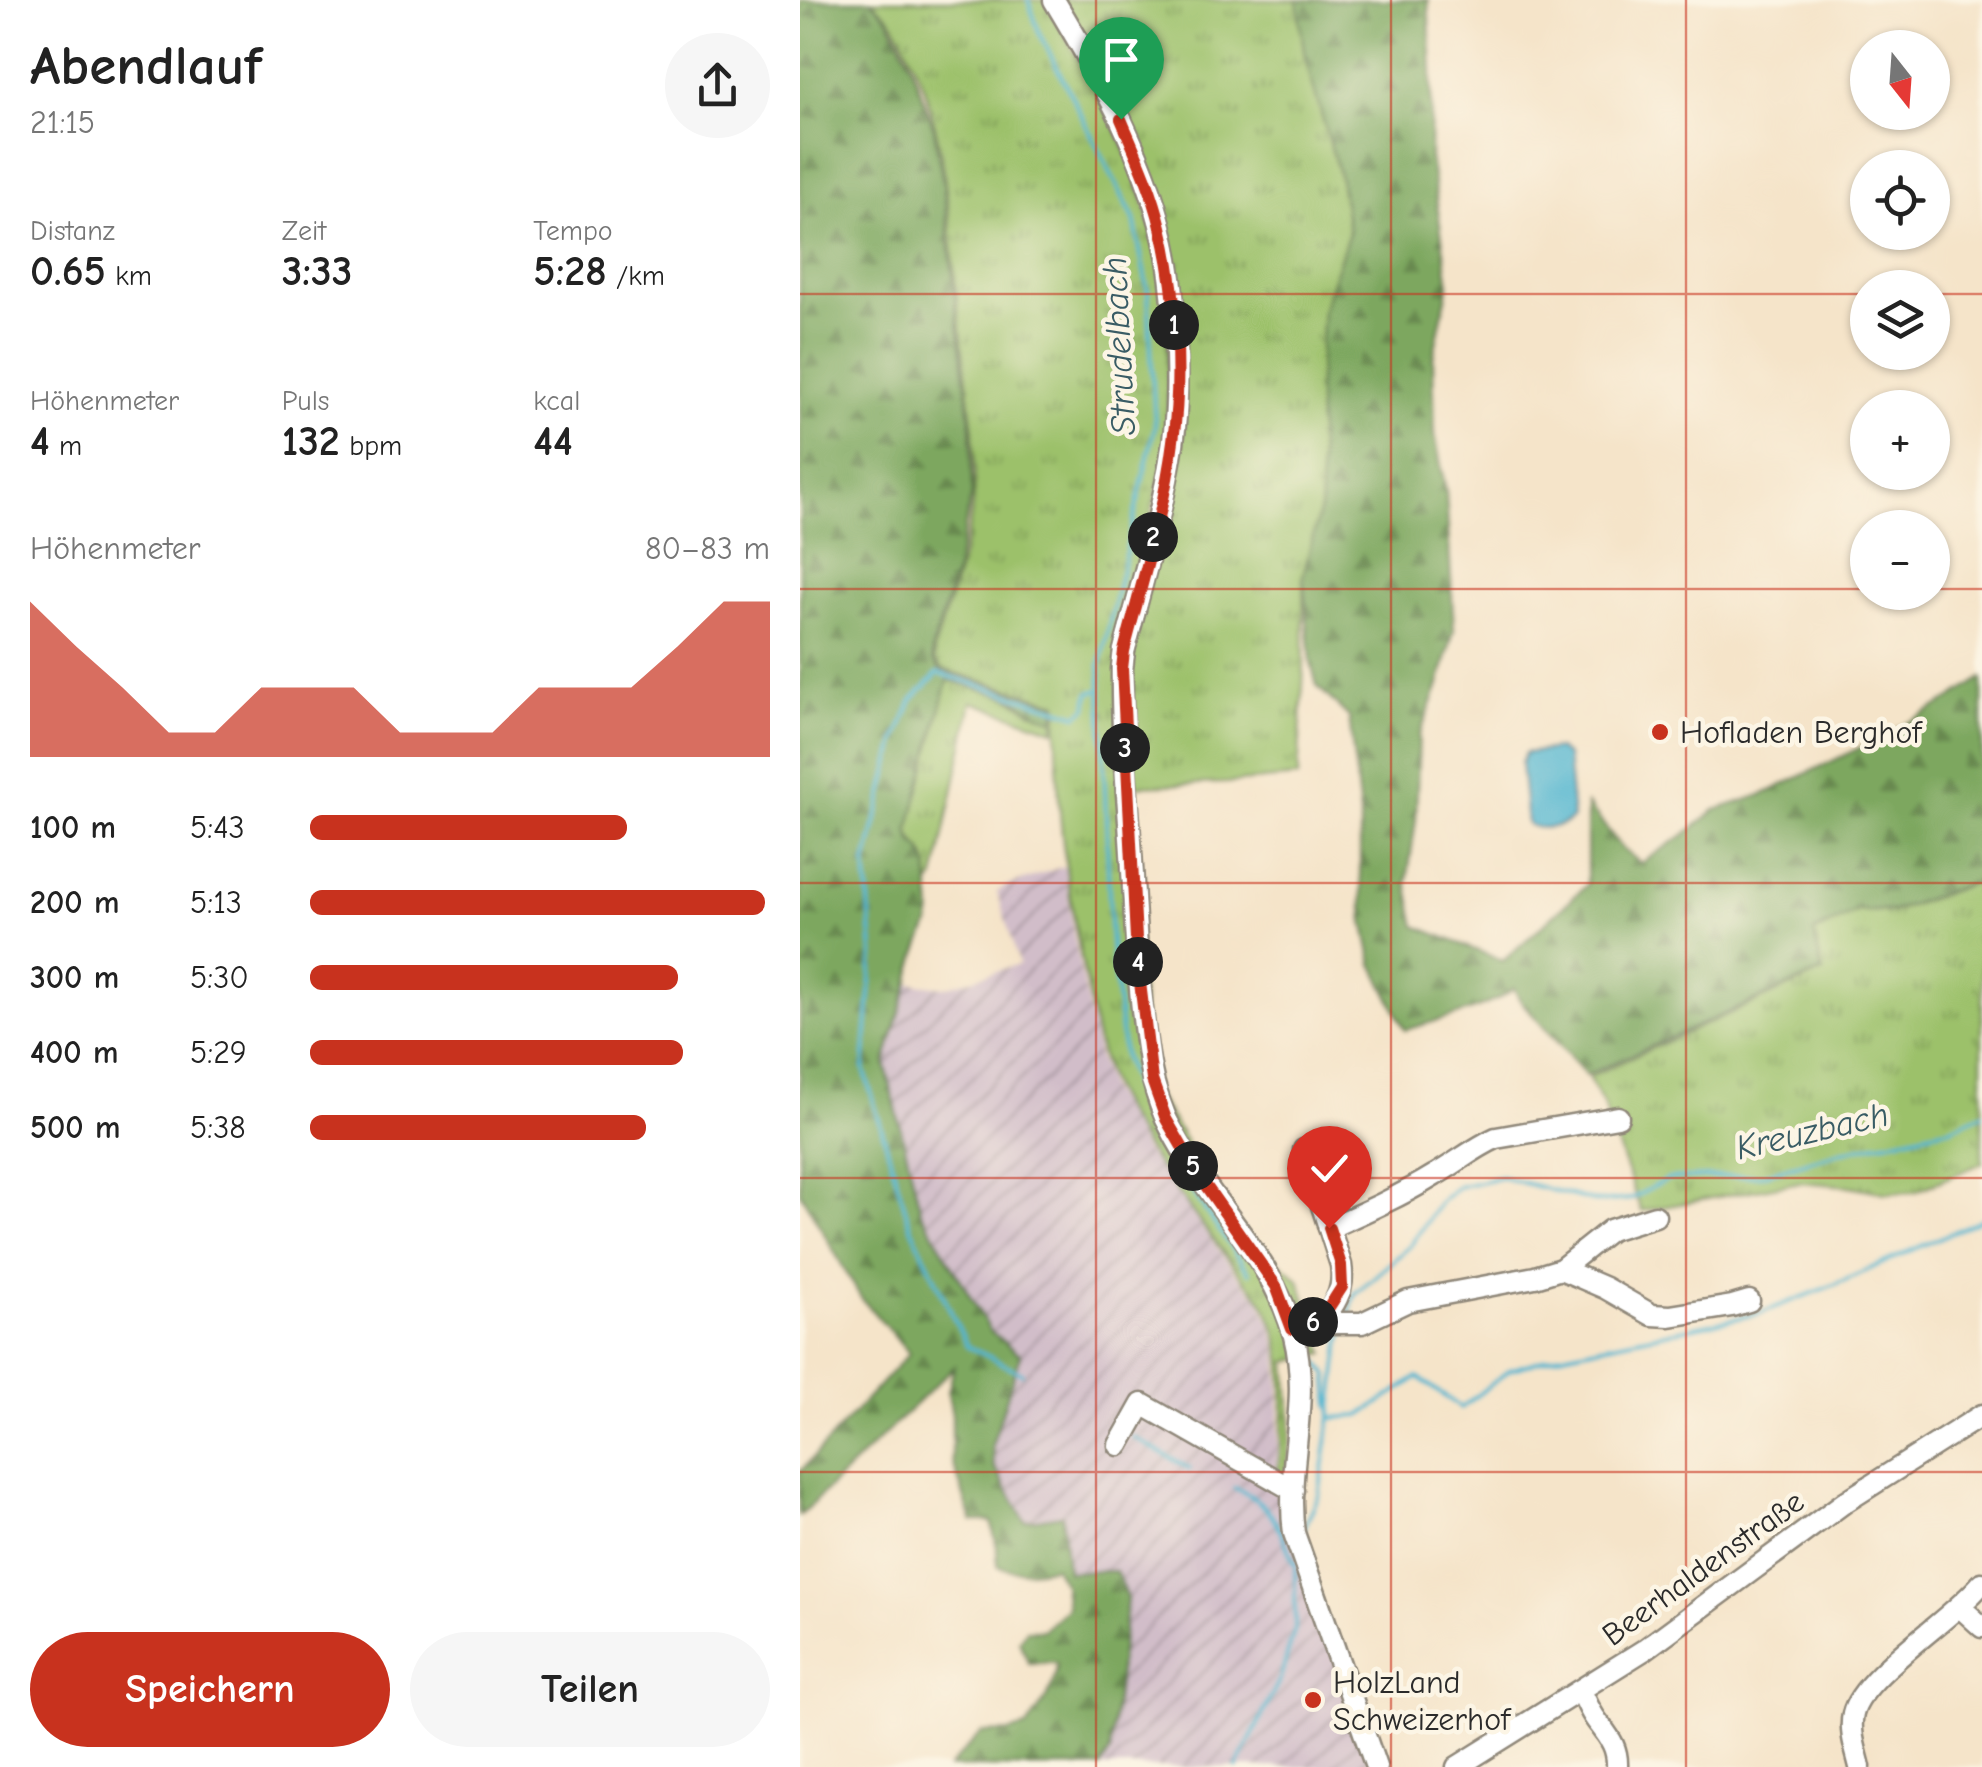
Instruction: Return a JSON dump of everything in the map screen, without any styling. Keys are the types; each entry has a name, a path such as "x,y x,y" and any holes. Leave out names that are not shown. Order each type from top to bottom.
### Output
{"street":[{"path":"1054,0 1111,98 1142,168 1162,229 1173,294 1173,442 1122,669 1137,958 1148,1061 1166,1119 1199,1176 1269,1274 1292,1329 1300,1390 1293,1525 1301,1558 1376,1767"},
{"path":"1329,1228 1414,1188 1496,1138 1618,1117"},
{"path":"1304,1150 1341,1265 1342,1287 1327,1321"},
{"path":"1292,1329 1327,1321 1362,1323 1408,1300 1561,1269 1610,1230 1654,1216"},
{"path":"1561,1269 1652,1315 1670,1316 1750,1301"},
{"path":"1124,1435 1142,1404 1293,1490"},
{"name":"Beerhaldenstraße","path":"1457,1767 1688,1620 1846,1502 1982,1415"},
{"path":"1860,1767 1851,1719 1856,1704 1885,1671 1982,1583"},
{"path":"1960,1607 1982,1626"},
{"path":"1581,1691 1618,1752 1617,1767"}],"shaded area":[{"path":"1064,866 1098,1055 1109,1088 1144,1149 1240,1279 1258,1297 1271,1323 1278,1352 1280,1390 1274,1483 1286,1491 1371,1767 1101,1767 1110,1752 1067,1572 1025,1522 994,1466 992,1445 1020,1355 991,1332 921,1212 885,1063 907,983 946,987 1019,964 997,892"}],"green space":[{"path":"800,0 871,0 889,20 910,62 934,129 971,426 972,493 955,575 932,648 933,661 941,671 1056,704 1055,719 1048,718 1003,695 948,680 909,830 912,842 928,865 932,911 885,1063 921,1212 991,1332 1020,1355 992,1445 994,1466 1025,1521 1062,1515 1067,1572 1116,1571 1127,1599 1110,1752 1101,1767 949,1767 981,1733 1027,1727 1050,1689 1057,1663 1029,1663 1019,1641 1026,1630 1043,1630 1067,1608 1064,1584 1054,1567 1025,1571 997,1566 991,1521 972,1521 952,1460 948,1393 954,1367 800,1516 800,1472 909,1353 861,1298 800,1192"},
{"path":"872,0 1045,0 1128,147 1166,277 1168,441 1120,650 1147,1080 1241,1230 1299,1279 1325,1353 1287,1362 1291,1421 1287,1481 1277,1476 1283,1383 1270,1315 1141,1140 1104,1065 1067,878 1058,773 1058,703 942,669 935,661 934,649 972,513 973,427 945,180 932,113 897,28"},
{"path":"1058,0 1297,0 1299,4 1305,58 1340,178 1349,233 1323,309 1318,391 1321,505 1303,576 1304,666 1298,777 1132,786 1127,668 1165,510 1172,255"},
{"path":"1297,0 1428,0 1432,71 1430,157 1449,284 1433,358 1435,434 1446,492 1454,630 1439,685 1419,736 1416,820 1407,882 1416,926 1503,961 1587,885 1587,804 1624,850 1641,863 1715,810 1764,794 1876,740 1982,678 1982,879 1893,911 1858,910 1814,932 1822,971 1586,1075 1519,999 1514,988 1478,1008 1405,1030 1373,964 1364,921 1360,813 1349,717 1317,686 1311,663 1303,576 1321,505 1318,391 1323,309 1349,233 1340,178 1305,58"},
{"path":"948,680 1008,697 1055,719 1054,730 972,702 935,878 930,885 926,859 909,830"},
{"path":"1982,880 1982,1163 1915,1192 1886,1193 1800,1182 1641,1211 1603,1104 1588,1077 1823,972 1814,933 1858,911 1893,912"}],"water":[{"path":"1558,749 1567,756 1573,818 1545,828 1527,824 1521,763 1525,753"}],"waterway":[{"name":"Strudelbach","path":"1028,0 1039,32 1134,219 1148,292 1155,426 1100,665 1111,945 1124,1057 1151,1133 1249,1273"},
{"path":"1022,1373 967,1346 910,1225 864,1069 873,953 866,864 896,741 912,700 938,673 1078,715 1087,708 1089,693 1100,690"},
{"name":"Kreuzbach","path":"1348,1317 1355,1294 1410,1246 1440,1202 1457,1187 1501,1177 1597,1202 1631,1199 1668,1179 1761,1175 1848,1150 1951,1128 1982,1114"},
{"path":"1344,1331 1331,1418 1360,1416 1418,1377 1461,1408 1509,1370 1563,1354 1758,1314 1982,1219"},
{"name":"Strudelbach","path":"1314,1357 1328,1375 1330,1407"},
{"name":"Strudelbach","path":"1302,1532 1319,1495 1331,1417"},
{"path":"1133,1437 1190,1469"},
{"path":"1234,1488 1266,1508 1293,1562"},
{"name":"Strudelbach","path":"1237,1767 1280,1679 1295,1628 1295,1561"}],"place":[{"name":"Hofladen Berghof","path":"1660,732"},
{"name":"HolzLand Schweizerhof","path":"1313,1700"}],"route":[{"path":"1121,119 1162,229 1173,294 1176,348 1173,442 1122,669 1137,958 1148,1061 1166,1119 1199,1176 1269,1274 1292,1329 1322,1318 1342,1287 1341,1265 1329,1228"}]}
